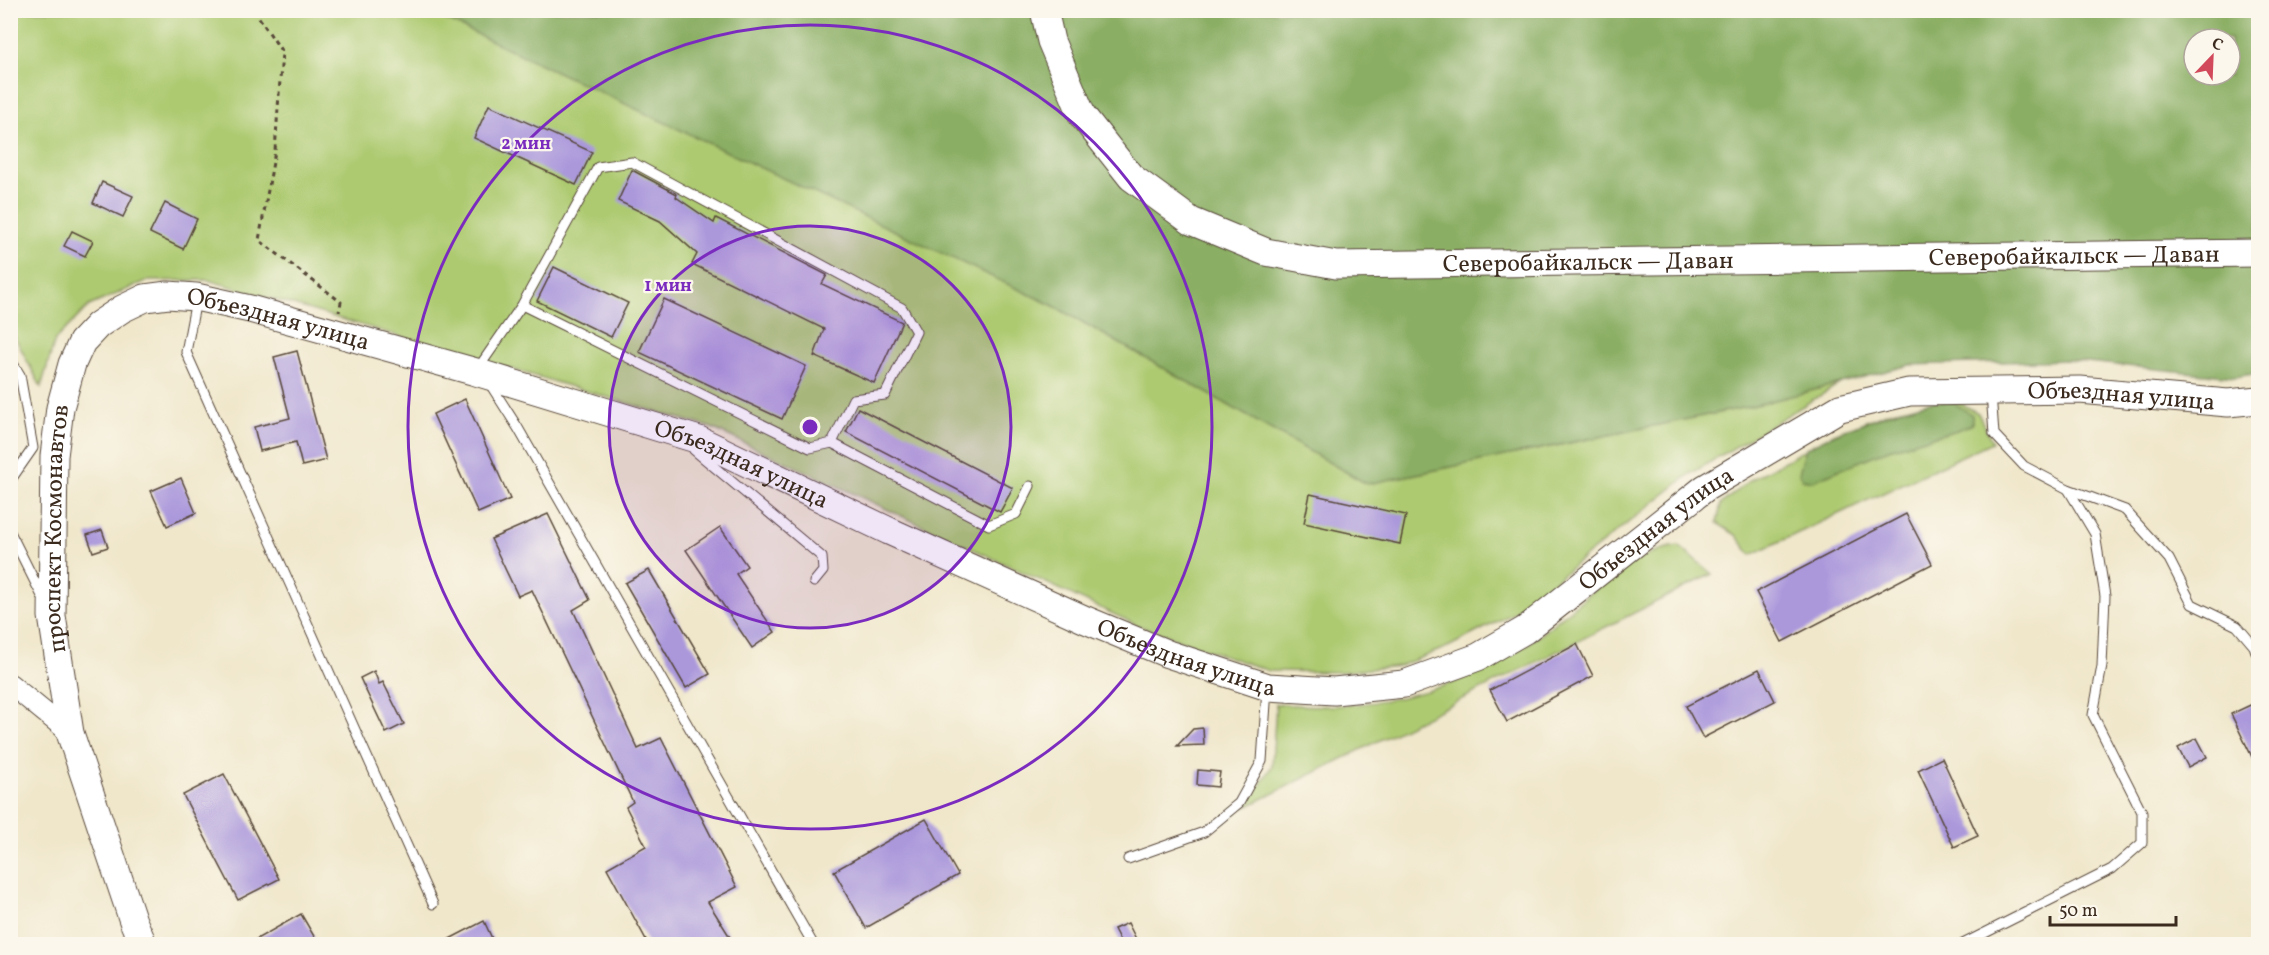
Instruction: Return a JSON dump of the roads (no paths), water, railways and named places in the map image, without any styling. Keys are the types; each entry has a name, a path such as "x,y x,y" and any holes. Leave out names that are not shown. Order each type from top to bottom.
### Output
{"street":[{"name":"Северобайкальск — Даван","path":"1044,10 1051,40 1082,115 1131,177 1191,221 1266,252 1336,265 2259,253"},
{"name":"Объездная улица","path":"98,325 122,309 145,298 168,295 196,297 250,309 480,373 699,440 889,531 1086,620 1168,654 1268,687 1334,691 1404,684 1478,657 1525,630 1705,488 1840,408 1909,392 2080,390 2228,403 2259,400"},
{"name":"проспект Космонавтов","path":"98,325 82,342 72,364 60,408 54,456 52,616 70,733 143,945"},
{"path":"10,684 70,733"}],"lane":[{"path":"813,945 524,438 480,373 522,305 598,167 632,162 902,308 916,332 885,395 853,399 832,443"},
{"path":"196,297 186,352 433,904"},
{"path":"522,305 810,448 832,443 989,525 1016,514 1030,486"},
{"path":"10,359 20,375 33,448 10,480"},
{"path":"1990,391 1994,434 2024,466 2068,489 2125,510 2169,559 2192,604 2237,626 2254,646 2259,657"},
{"path":"674,432 822,557 823,571 814,582"},
{"path":"1963,945 2112,869 2142,843 2142,813 2093,716 2102,666 2105,596 2095,534 2068,489"},
{"path":"10,532 52,616"},
{"path":"1128,859 1204,832 1239,803 1262,761 1268,687"}]}
